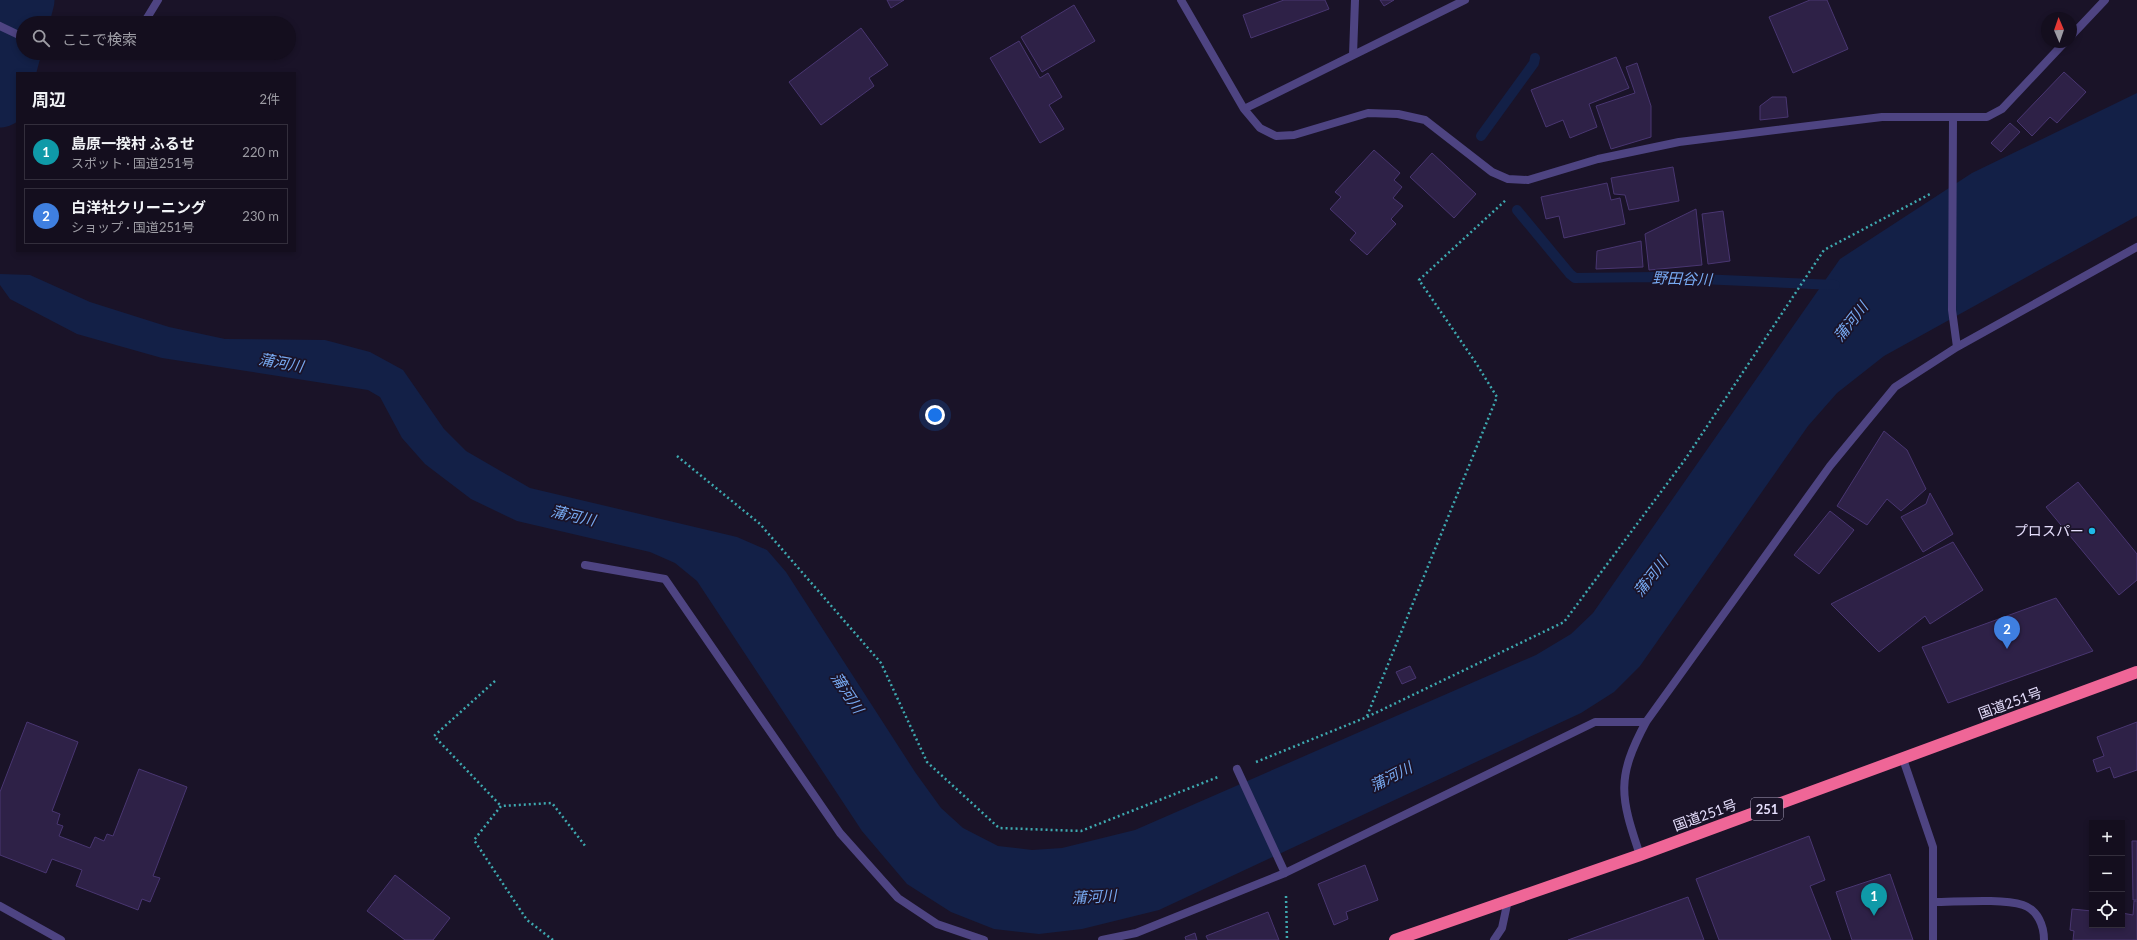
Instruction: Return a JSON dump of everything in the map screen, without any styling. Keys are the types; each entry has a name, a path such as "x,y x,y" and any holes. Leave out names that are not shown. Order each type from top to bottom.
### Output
{"highway":[{"name":"国道251号","path":"1395,940 1640,855 2137,672"}],"street":[{"path":"148,16 158,0"},
{"path":"1181,0 1244,109 1260,128 1276,136 1294,135 1368,113 1398,114 1425,120 1492,172 1508,179 1528,180 1598,159 1679,142 1882,117 1953,118 1987,116 2002,109 2059,48"},
{"path":"1353,55 1355,0"},
{"path":"1244,109 1464,0"},
{"path":"2077,30 2105,0"},
{"path":"0,26 16,34"},
{"path":"1953,118 1952,310 1957,347"},
{"path":"1640,855 1626,815 1623,790 1626,768 1632,748 1646,722 1830,466 1895,387 1957,347 2137,247"},
{"path":"585,565 665,579 845,839 898,898 938,924 984,940"},
{"path":"1102,940 1136,934 1284,870 1595,722 1646,722"},
{"path":"1903,759 1932,847 1933,940"},
{"path":"1237,769 1284,870"},
{"path":"1494,940 1502,928 1508,900"},
{"path":"1933,902 2004,902 2024,905 2035,913 2042,922 2044,940"},
{"path":"0,906 61,940"}],"path":[{"path":"1367,717 1497,397 1476,363 1419,280 1528,180"},
{"path":"677,456 760,524 881,663 927,762 999,828 1081,831 1367,717 1564,622 1684,461 1824,250 1953,182"},
{"path":"495,682 434,736 501,806"},
{"path":"553,940 527,920 474,840 501,806 552,803 586,848"},
{"path":"1286,915 1287,940"}],"water":[{"path":"2137,93 2137,216 1884,356 1837,393 1808,426 1640,666 1614,692 1581,713 1159,910 1082,929 1039,934 994,929 951,912 907,884 862,831 697,581 675,563 650,552 517,521 471,499 425,464 402,438 380,397 368,390 162,358 77,334 10,299 0,285 0,274 30,275 90,302 169,327 225,339 325,340 370,352 403,370 444,429 466,451 530,488 737,537 767,550 786,572 915,772 941,808 963,828 998,846 1032,850 1062,848 1135,830 1536,655 1571,634 1593,613 1840,259 1972,173"}],"building":[{"path":"887,0 904,0 891,8"},
{"path":"1284,0 1325,0 1329,9 1251,38 1243,15"},
{"path":"1380,0 1394,0 1384,6"},
{"path":"1810,0 1827,0 1848,49 1793,73 1769,17"},
{"path":"1074,5 1095,41 1042,72 1021,37"},
{"path":"861,28 888,65 869,78 874,86 821,125 789,82"},
{"path":"1019,41 1040,78 1048,73 1062,97 1049,105 1064,129 1040,143 990,58"},
{"path":"1616,57 1629,88 1589,104 1597,127 1570,138 1563,120 1546,127 1531,90"},
{"path":"1637,63 1651,106 1651,137 1611,149 1596,106 1635,93 1626,67"},
{"path":"2064,72 2086,92 2057,123 2050,117 2032,136 2017,121"},
{"path":"1772,97 1786,97 1788,117 1760,120 1760,106"},
{"path":"2010,123 2020,132 2001,152 1991,143"},
{"path":"1374,150 1400,173 1394,180 1402,187 1393,198 1403,206 1391,219 1396,224 1367,255 1350,240 1356,233 1330,209 1341,197 1335,192"},
{"path":"1432,153 1476,194 1454,218 1410,177"},
{"path":"1673,167 1679,201 1629,210 1625,195 1614,194 1611,178"},
{"path":"1607,183 1611,200 1620,198 1625,224 1564,238 1559,216 1546,219 1541,197"},
{"path":"1696,209 1702,265 1649,270 1645,234"},
{"path":"1723,211 1730,261 1708,264 1702,214"},
{"path":"1641,241 1643,267 1596,269 1597,251"},
{"path":"1884,431 1907,450 1926,489 1901,511 1887,499 1867,525 1837,506"},
{"name":"プロスパー","path":"2078,482 2137,554 2137,580 2119,595 2046,507"},
{"path":"1930,493 1953,534 1923,552 1901,517 1926,504"},
{"path":"1830,511 1854,530 1819,574 1794,555"},
{"path":"1953,542 1983,590 1930,624 1925,616 1879,652 1831,604"},
{"path":"2056,598 2093,651 1948,703 1922,647"},
{"path":"1410,666 1416,678 1402,684 1396,672"},
{"path":"27,722 78,742 52,811 60,814 57,824 63,826 59,836 90,848 95,837 104,841 107,834 113,836 139,769 187,787 153,876 160,878 150,902 142,899 138,910 76,886 82,870 52,859 46,873 0,855 0,792"},
{"path":"2137,722 2137,770 2114,778 2110,767 2097,772 2093,760 2104,756 2097,737"},
{"path":"1809,836 1825,880 1810,886 1831,940 1719,940 1696,879"},
{"path":"2132,841 2137,841 2137,900 2133,900"},
{"path":"1365,865 1378,900 1346,912 1348,919 1334,925 1318,884"},
{"path":"1890,874 1913,940 1852,940 1836,892"},
{"path":"395,875 450,918 433,940 405,940 367,911"},
{"path":"1688,897 1704,940 1568,940"},
{"path":"2134,901 2137,901 2137,940 2073,940 2074,931 2070,930 2072,909 2089,911 2089,928 2125,928 2125,914 2133,915"},
{"path":"1268,912 1279,940 1208,940 1206,936"},
{"path":"1195,933 1197,940 1186,940 1185,937"}],"waterway":[{"name":"蒲河川","path":"22,16 26,0"},
{"name":"蒲河川","path":"0,99 16,38"},
{"name":"野田谷川","path":"1481,136 1534,63 1535,58"},
{"name":"野田谷川","path":"1517,210 1570,274 1575,278 1654,277 1835,285"}],"place":[{"name":"プロスパー","path":"2092,531"},
{"name":"白洋社クリーニング","path":"2007,649"},
{"name":"島原一揆村 ふるせ","path":"1874,916"}]}
